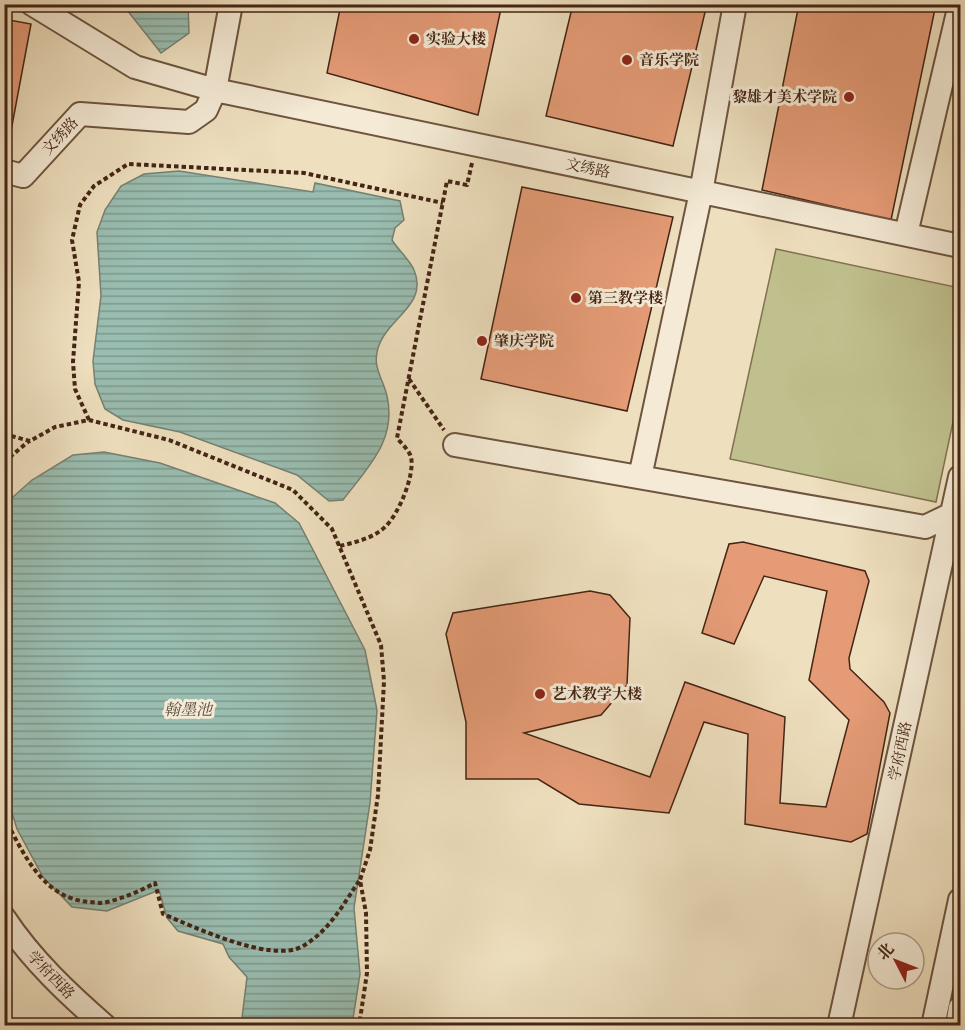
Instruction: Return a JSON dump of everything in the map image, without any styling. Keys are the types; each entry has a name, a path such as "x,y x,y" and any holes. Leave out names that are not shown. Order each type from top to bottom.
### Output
{"street":[{"name":"文绣路","path":"32,4 135,67 215,90 960,246"},
{"path":"215,90 231,4"},
{"path":"640,477 701,192 735,4"},
{"path":"906,234 960,4"},
{"name":"文绣路","path":"4,171 23,176 80,114 189,122 206,110 215,90"},
{"path":"455,445 926,527 956,515"},
{"name":"学府西路","path":"839,1026 956,515 960,477"},
{"path":"933,1026 960,900"},
{"name":"学府西路","path":"4,918 20,942 76,1000 105,1026"},
{"path":"957,1026 960,1008"}],"path":[{"path":"340,546 364,540 386,527 398,510 411,473 411,455 397,438 447,181 467,185 476,145"},
{"path":"90,420 75,389 73,362 79,282 72,240 80,206 84,199 94,186 128,164 304,173 443,203"},
{"path":"409,379 455,445"},
{"path":"4,462 30,441 55,426 90,420 169,440 293,490 332,528 381,645 384,681 378,795 370,850 360,880 337,916 323,932 301,948 270,951 216,936 163,914 155,883 127,897 104,903 73,900 56,892 42,878 24,855 4,817"},
{"path":"4,434 30,441"},
{"path":"359,1026 368,973 366,913 360,880"}],"green space":[{"path":"776,249 960,288 960,389 936,502 730,459"}],"water":[{"path":"123,5 188,5 189,33 161,53"},
{"path":"179,171 313,192 315,183 400,201 404,220 395,228 392,240 414,270 417,282 416,293 412,302 383,337 376,355 389,412 384,440 371,464 343,500 329,501 297,475 180,432 123,420 105,409 95,384 93,361 101,296 97,232 105,210 121,186 144,174"},
{"name":"翰墨池","path":"104,452 160,463 275,503 299,523 365,650 377,710 370,803 354,908 360,974 352,1025 237,1025 242,1018 247,977 229,957 223,944 178,931 167,918 159,890 107,911 72,907 43,877 17,829 4,787 5,504 32,480 73,455"}],"building":[{"name":"实验大楼","path":"341,4 502,4 478,115 327,73"},
{"name":"音乐学院","path":"573,4 707,4 673,146 546,116"},
{"name":"黎雄才美术学院","path":"799,4 936,4 891,220 762,190"},
{"path":"4,19 31,24 8,147 4,146"},
{"name":"第三教学楼","path":"522,187 673,217 627,411 481,379"},
{"name":"艺术教学大楼","path":"743,542 865,571 869,581 849,658 850,669 884,702 890,713 867,834 851,842 745,824 748,734 704,722 669,813 579,804 538,779 466,779 466,722 446,634 453,613 590,591 610,595 630,618 627,685 601,715 524,733 650,777 685,682 785,717 780,803 826,807 849,720 809,680 827,591 764,576 734,644 702,633 729,544"}],"place":[{"name":"实验大楼","path":"414,39"},
{"name":"音乐学院","path":"627,60"},
{"name":"黎雄才美术学院","path":"849,97"},
{"name":"第三教学楼","path":"576,298"},
{"name":"肇庆学院","path":"482,341"},
{"name":"艺术教学大楼","path":"540,694"}]}
